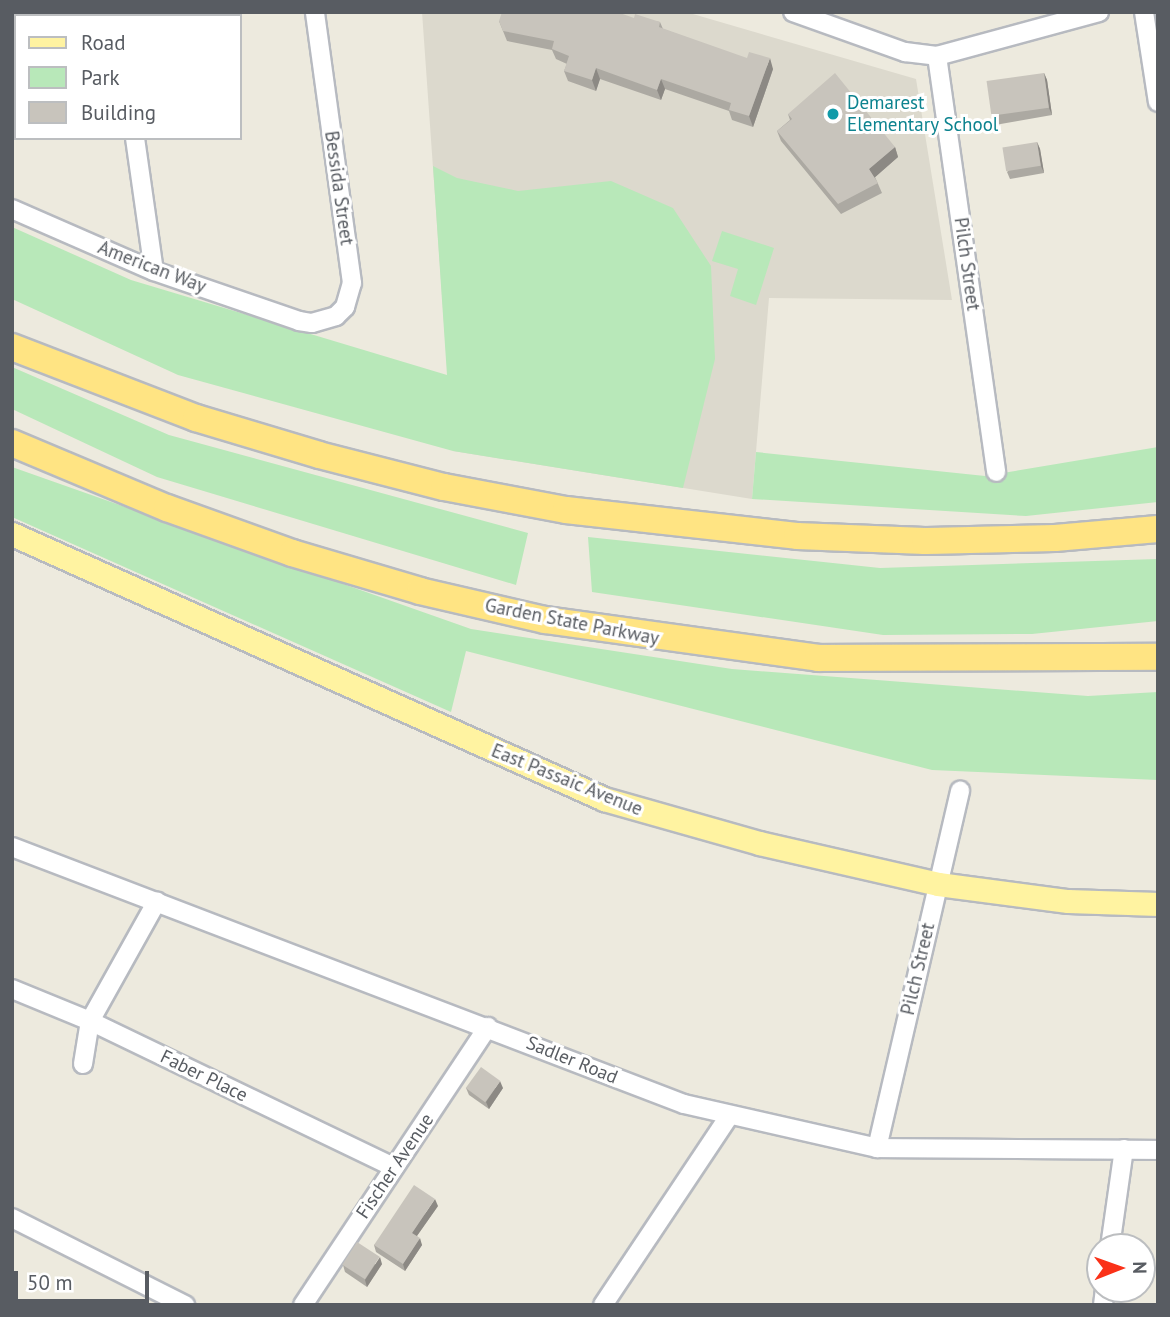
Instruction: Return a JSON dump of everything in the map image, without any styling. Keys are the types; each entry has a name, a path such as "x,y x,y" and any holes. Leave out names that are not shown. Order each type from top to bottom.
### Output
{"highway":[{"path":"12,347 197,418 319,455 444,487 566,510 784,535 925,541 1055,538 1158,529"},
{"name":"Garden State Parkway","path":"12,443 167,508 292,553 420,591 545,620 818,658 1153,659"}],"main road":[{"name":"East Passaic Avenue","path":"12,534 604,799 758,843 938,884 1055,900 1158,904"}],"street":[{"name":"Bessida Street","path":"295,319 312,323 336,316 345,307 352,283 315,12"},
{"path":"793,12 905,52 937,56 1099,12"},
{"path":"1144,12 1158,102"},
{"name":"Pilch Street","path":"937,56 996,472"},
{"path":"135,140 154,271"},
{"name":"American Way","path":"12,209 154,271 295,319"},
{"name":"Pilch Street","path":"877,1148 960,791"},
{"name":"Sadler Road","path":"12,846 684,1104 729,1116 877,1148 1158,1150"},
{"path":"83,1064 90,1021 157,901"},
{"name":"Faber Place","path":"12,989 90,1021 394,1167"},
{"name":"Fischer Avenue","path":"303,1305 488,1027"},
{"path":"603,1305 729,1116"},
{"path":"1112,1233 1124,1149"},
{"path":"12,1218 185,1305"}],"shaded area":[{"name":"Demarest Elementary School","path":"422,12 686,12 916,79 952,300 769,298 752,499 453,451"}],"green space":[{"path":"433,166 457,178 518,191 611,181 673,208 711,266 715,359 683,488 453,451 178,375 12,299 12,227 131,280 447,375"},
{"path":"722,231 774,248 756,305 730,296 738,269 712,261"},
{"path":"12,367 169,435 528,533 516,585 157,477 12,409"},
{"path":"1158,447 1158,502 1026,516 752,499 756,452 985,476"},
{"path":"12,467 471,629 732,669 1088,696 1158,692 1158,780 932,770 466,651 451,712 12,517"},
{"path":"588,537 880,568 1158,559 1158,621 1032,634 883,635 592,592"}],"building":[{"path":"502,12 617,12 634,18 635,14 660,22 659,27 747,58 749,52 770,58 749,116 729,110 731,103 661,79 657,90 596,68 592,80 564,71 569,56 552,49 554,41 503,31 499,21"},
{"path":"835,73 895,147 869,169 878,183 838,204 777,131 792,119 788,114"},
{"path":"1044,73 1049,108 991,116 987,81"},
{"path":"1037,142 1041,166 1006,171 1002,147"},
{"path":"481,1067 500,1081 485,1102 466,1088"},
{"path":"414,1185 435,1199 412,1233 420,1238 403,1264 374,1245"},
{"path":"357,1242 380,1257 365,1279 342,1265"}],"place":[{"name":"Demarest Elementary School","path":"833,114"}]}
